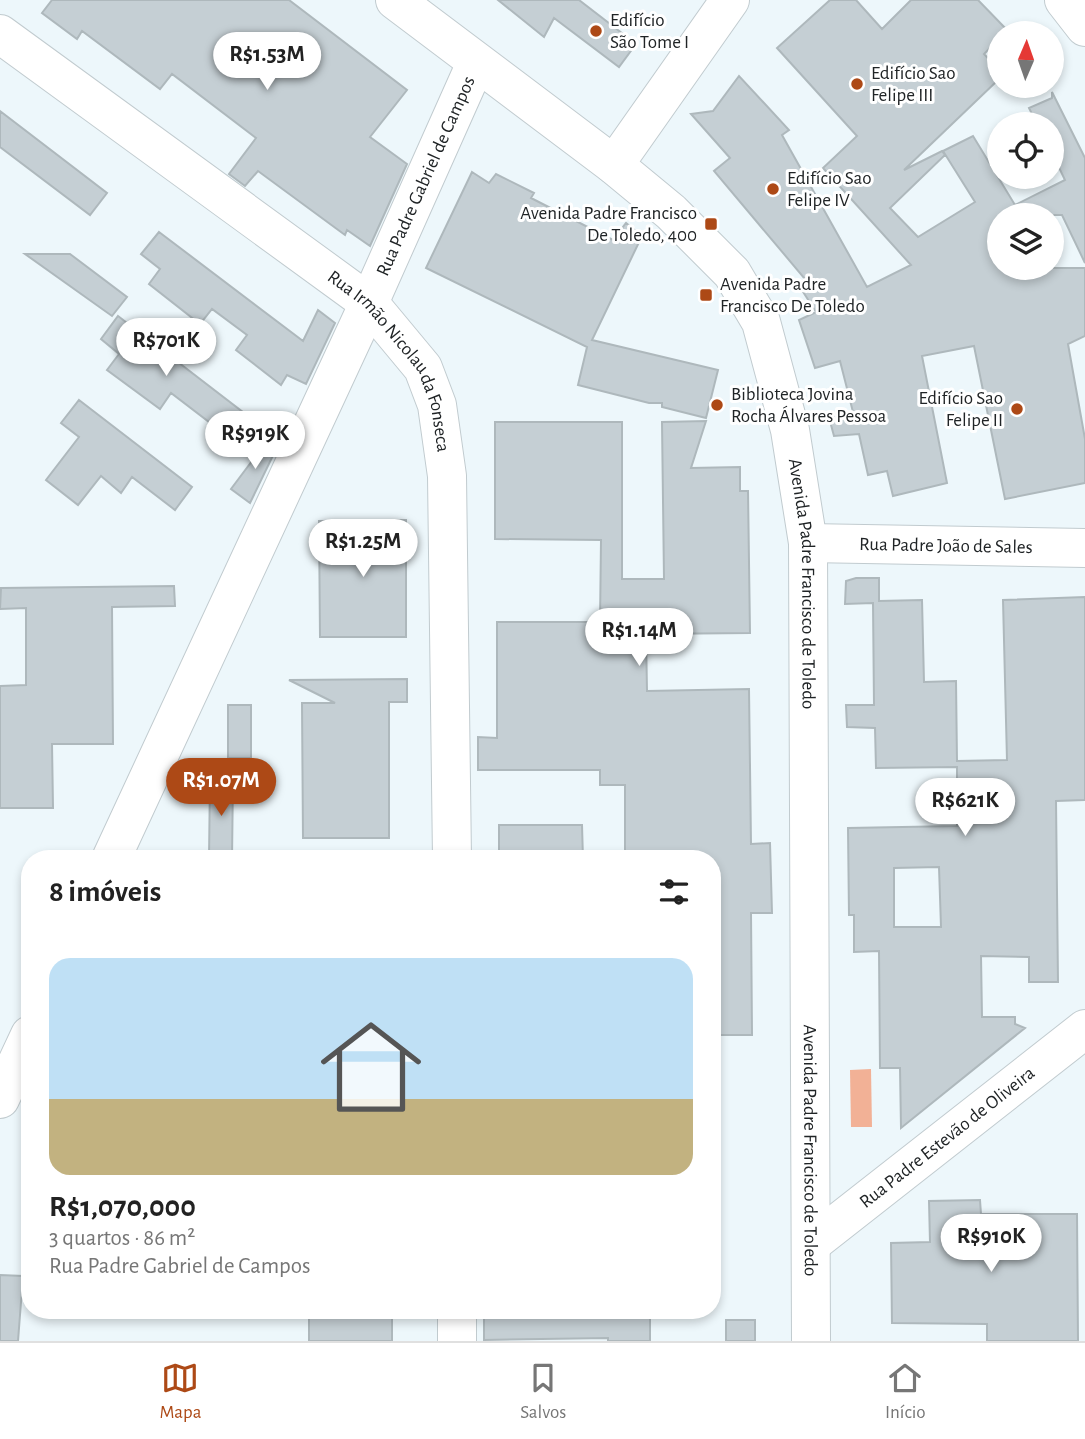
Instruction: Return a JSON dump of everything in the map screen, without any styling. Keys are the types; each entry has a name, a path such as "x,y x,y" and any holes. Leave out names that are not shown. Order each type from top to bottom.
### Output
{"street":[{"name":"Avenida Padre Francisco de Toledo","path":"395,0 614,165 671,212 732,273 761,322 790,430 808,543 811,1341"},
{"path":"614,165 730,0"},
{"path":"1064,0 1085,27"},
{"name":"Rua Irmão Nicolau da Fonseca","path":"0,34 369,303 423,368 437,405 447,476 452,850"},
{"name":"Rua Padre Gabriel de Campos","path":"115,850 369,303 476,63"},
{"name":"Rua Padre João de Sales","path":"808,543 1085,548"},
{"name":"Rua Padre Estevão de Oliveira","path":"811,1244 1085,1029"},
{"path":"0,1099 21,1054"},
{"path":"457,1319 457,1341"}],"shaded area":[{"path":"871,1069 872,1127 851,1127 850,1070"}],"building":[{"path":"52,0 289,0 407,90 370,137 407,164 370,246 347,230 345,235 258,171 245,186 229,174 256,138 172,74 160,89 82,31 77,39 42,13"},
{"name":"Edifício São Tome I","path":"498,0 579,0 636,44 619,67 554,18 544,37"},
{"path":"830,0 856,0 882,29 911,0 978,0 998,21 987,21 987,51 984,54 987,57 987,90 904,170 942,151 945,155 890,208 918,237 975,202 943,151 973,136 987,159 987,189 1005,189 1014,203 987,203 987,280 1064,280 1064,268 1085,268 1085,336 1068,344 1085,439 1085,483 1005,499 974,346 922,356 947,483 893,496 887,471 868,475 859,434 834,436 828,414 853,412 840,361 815,368 799,320 816,312 798,284 805,279 714,171 730,158 691,114 713,111 739,76 789,130 782,135 867,287 911,265 823,168 857,136 777,48"},
{"path":"1052,98 1055,98 1062,112 1031,112 1029,108"},
{"path":"0,111 107,193 90,215 0,147"},
{"path":"1064,116 1085,158 1085,263 1064,219 1064,203 1019,203 1047,189 1064,189"},
{"path":"472,172 489,183 496,174 534,193 531,198 613,240 626,223 642,236 592,340 718,370 706,418 662,407 662,403 649,403 578,385 587,347 426,268"},
{"path":"159,232 303,341 318,310 335,323 306,384 287,375 281,385 236,350 247,335 212,309 200,324 149,284 160,269 141,254"},
{"path":"25,254 70,254 127,297 112,316"},
{"path":"118,316 248,416 230,438 171,393 160,409 107,370 119,354 101,339"},
{"path":"79,400 192,487 175,510 132,477 121,493 101,476 78,505 46,480 79,437 61,423"},
{"path":"706,421 691,468 740,467 740,491 748,491 750,633 646,634 647,691 749,689 751,844 770,843 772,913 751,913 752,1035 721,1035 721,850 625,850 625,785 600,785 600,770 478,770 478,737 497,738 497,622 600,622 601,540 495,539 495,422 622,422 622,579 664,579 662,422"},
{"path":"270,437 279,443 250,503 231,489"},
{"path":"406,520 406,637 320,637 319,521"},
{"path":"879,578 879,601 922,600 924,682 956,681 957,761 1007,760 1003,600 1085,597 1085,800 1056,801 1058,982 1029,982 1029,957 981,956 982,1017 1015,1017 1015,1024 1025,1028 901,1128 900,1068 880,1068 879,951 854,952 854,915 849,915 848,828 957,826 957,767 876,768 875,728 847,727 846,705 874,705 873,603 845,604 846,581","holes":["939,867 941,927 894,927 894,868"]},
{"path":"174,586 175,606 112,607 113,744 52,744 53,808 0,808 0,686 26,685 26,608 0,609 1,588"},
{"path":"407,679 407,702 389,702 389,838 303,838 302,703 335,703 289,680"},
{"path":"228,705 251,705 251,758 228,758"},
{"path":"233,777 232,850 209,850 210,778"},
{"path":"499,825 582,825 583,850 499,850"},
{"path":"980,1200 981,1214 1077,1214 1078,1341 987,1341 987,1324 892,1323 891,1243 930,1242 929,1201"},
{"path":"0,1275 21,1276 18,1341 0,1341"},
{"path":"309,1319 392,1319 392,1341 309,1341"},
{"path":"484,1319 650,1319 650,1341 608,1341 608,1338 484,1340"},
{"path":"726,1320 755,1320 755,1341 726,1341"}],"place":[{"name":"Edifício São Tome I","path":"596,31"},
{"name":"Edifício Sao Felipe III","path":"857,84"},
{"name":"Edifício Sao Felipe IV","path":"773,189"},
{"name":"Avenida Padre Francisco De Toledo, 400","path":"711,224"},
{"name":"Avenida Padre Francisco De Toledo","path":"706,295"},
{"name":"Biblioteca Jovina Rocha Álvares Pessoa","path":"717,405"},
{"name":"Edifício Sao Felipe II","path":"1017,409"}]}
